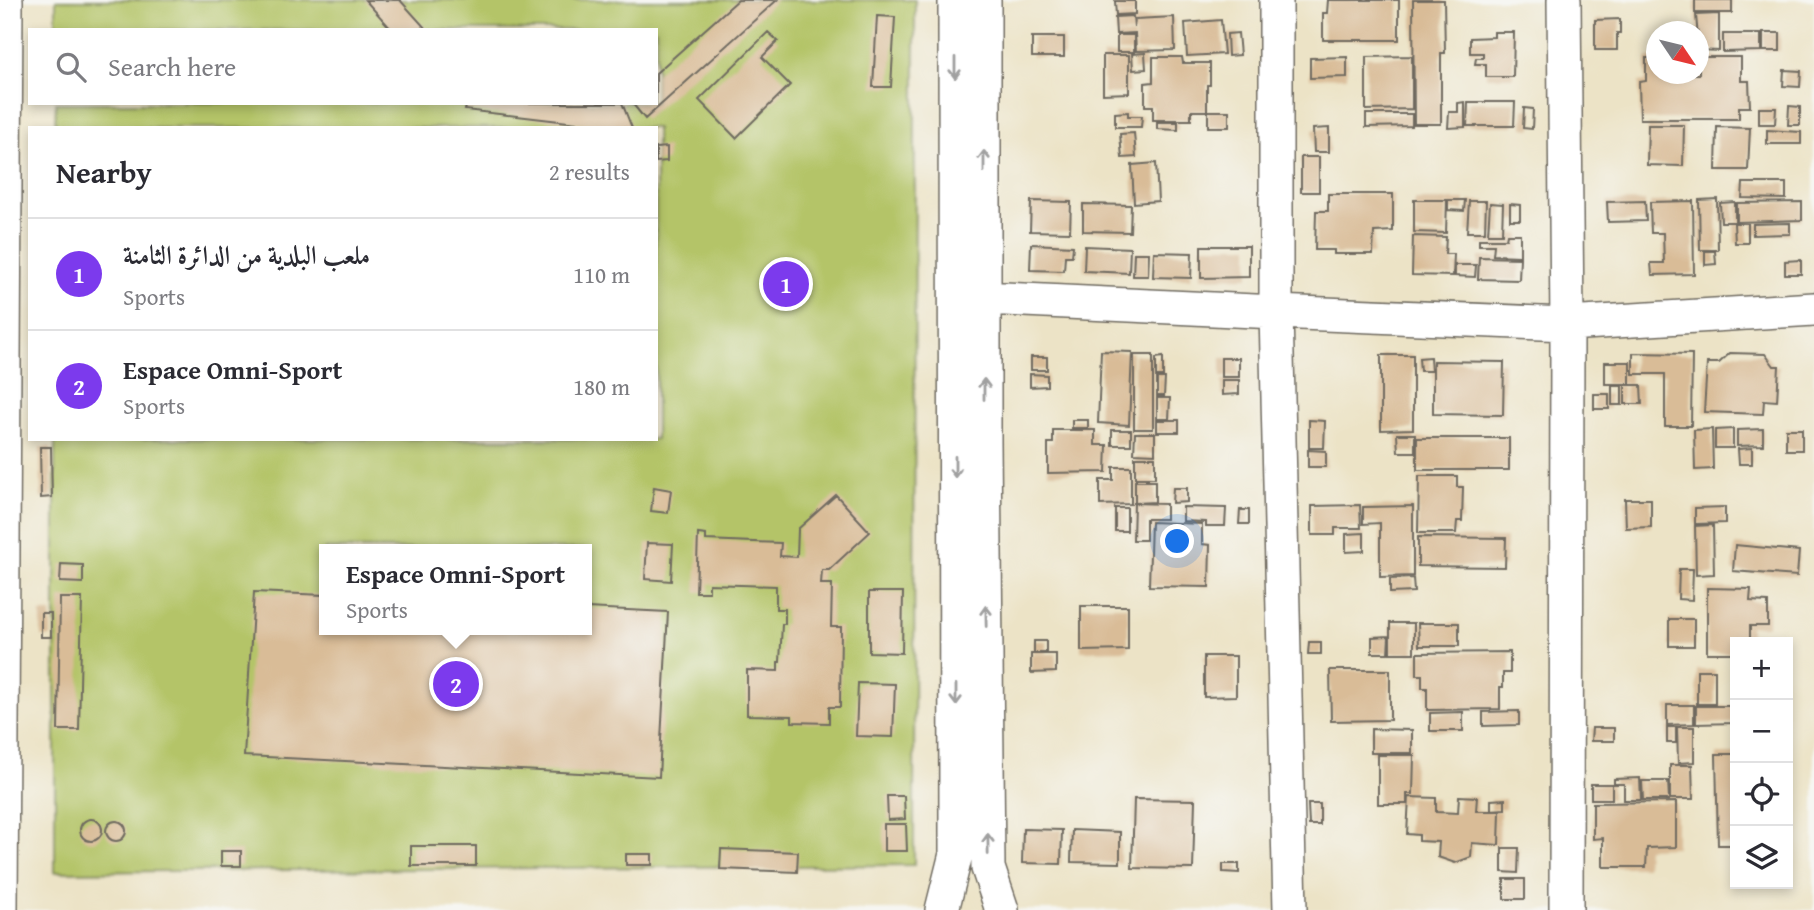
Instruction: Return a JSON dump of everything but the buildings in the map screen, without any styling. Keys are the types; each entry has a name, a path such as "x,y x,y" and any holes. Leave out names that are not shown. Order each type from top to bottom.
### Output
{"street":[{"path":"1,910 6,0"},
{"path":"955,0 969,298 984,442 988,868 1002,910"},
{"path":"942,910 956,854 969,298 984,0"},
{"path":"1276,0 1276,312 1290,910"},
{"path":"1564,0 1567,324 1566,910"},
{"path":"969,298 1567,324 1814,309"},
{"path":"954,910 974,898 991,910"}],"green space":[{"path":"56,0 915,0 914,865 55,872 55,441 658,441 658,126 55,126 56,105 658,105 658,28 56,28"}],"place":[{"name":"ملعب البلدية من الدائرة الثامنة","path":"786,284"},
{"name":"Espace Omni-Sport","path":"456,684"}]}
